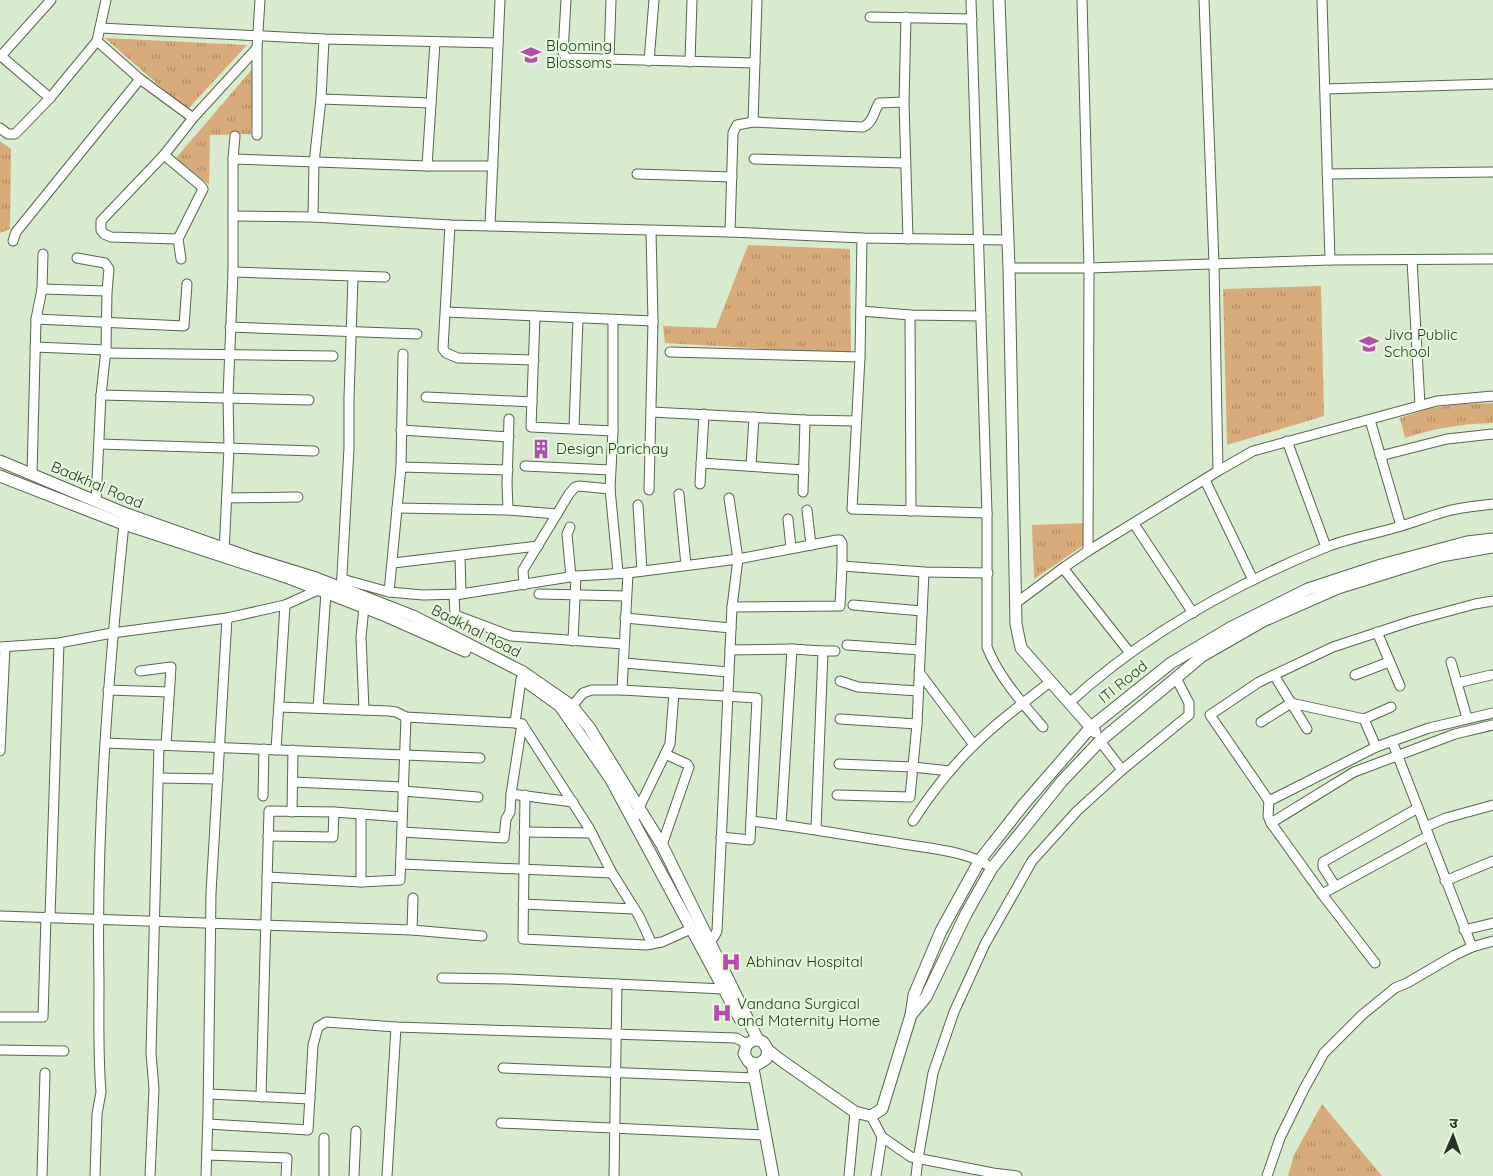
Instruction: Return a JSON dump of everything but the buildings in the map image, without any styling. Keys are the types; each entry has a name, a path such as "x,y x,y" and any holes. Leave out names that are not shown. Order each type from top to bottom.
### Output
{"street":[{"path":"50,98 0,57 51,0"},
{"path":"0,128 8,134 15,134 50,98 97,41 106,0"},
{"path":"257,135 257,48 260,0"},
{"path":"490,226 500,0"},
{"path":"566,0 564,57 755,63"},
{"path":"609,59 611,0"},
{"path":"649,61 654,0"},
{"path":"690,62 692,0"},
{"path":"753,122 758,0"},
{"path":"971,0 987,513 987,647 992,660 1023,704 1043,727"},
{"path":"999,0 1009,268 1016,624 1021,648 1091,727 1122,770"},
{"path":"1082,0 1089,268 1088,551"},
{"path":"1204,0 1214,264 1218,471"},
{"path":"1322,0 1330,260"},
{"path":"870,17 972,19"},
{"path":"906,17 904,163 908,239"},
{"path":"100,28 324,38 498,43"},
{"path":"313,217 314,163 321,99 324,38"},
{"path":"97,41 140,79 193,118"},
{"path":"427,166 435,42"},
{"path":"178,239 111,237 104,234 101,230 101,221 164,155 193,118 257,48"},
{"path":"13,240 16,232 140,79"},
{"path":"1325,89 1493,84"},
{"path":"321,99 431,103"},
{"path":"730,232 734,129 740,123 866,126 879,103 904,102"},
{"path":"224,553 228,498 228,397 233,272 233,159 235,136"},
{"path":"164,155 203,189 178,239 181,259"},
{"path":"233,159 314,163 493,166"},
{"path":"754,159 904,163"},
{"path":"1327,174 1493,172"},
{"path":"637,174 732,177"},
{"path":"233,216 313,217 450,225 730,232 862,238 1007,240"},
{"path":"450,225 444,349 446,353 458,358 534,360"},
{"path":"649,490 653,321 651,231"},
{"path":"862,238 860,357 852,509 987,513"},
{"path":"32,474 36,319 42,288 43,254"},
{"path":"77,258 105,263 109,269 96,502"},
{"path":"1009,268 1089,268 1330,260 1493,259"},
{"path":"1412,260 1420,405"},
{"path":"233,272 385,277"},
{"path":"353,277 349,448 342,588 423,595 458,594 573,576 738,559 840,540 842,543 840,606 732,607"},
{"path":"36,319 184,326 187,284"},
{"path":"42,288 107,291"},
{"path":"861,311 910,315 981,316"},
{"path":"446,312 653,321"},
{"path":"910,315 912,511"},
{"path":"535,316 532,427 613,431"},
{"path":"574,428 578,319"},
{"path":"613,320 613,431 610,489 626,596 622,690"},
{"path":"230,327 417,334"},
{"path":"35,347 229,355 333,356"},
{"path":"670,352 860,357"},
{"path":"389,592 401,467 404,354"},
{"path":"101,395 309,400"},
{"path":"1016,603 1088,551 1253,451 1437,400 1493,396"},
{"path":"426,397 532,402"},
{"path":"651,412 856,421"},
{"path":"700,484 704,414"},
{"path":"751,466 754,417"},
{"path":"508,510 506,483 509,419"},
{"path":"803,492 806,420"},
{"path":"1370,420 1401,526"},
{"path":"401,430 509,437"},
{"path":"1380,456 1447,439 1493,434"},
{"path":"1287,441 1326,547"},
{"path":"99,444 314,451"},
{"name":"Badkhal Road","path":"0,461 96,502 322,591 342,588 364,607 488,661 521,678 560,706 569,709 610,778 691,929 706,944 724,989 752,1042"},
{"path":"701,464 804,470"},
{"path":"525,466 610,470"},
{"path":"401,467 508,470"},
{"name":"Badkhal Road","path":"0,476 124,524 224,553 251,558 342,588 413,616 523,672 589,727 662,845 752,1042"},
{"path":"1204,480 1254,580"},
{"path":"524,585 523,570 569,494 579,486 610,489"},
{"path":"679,494 686,565"},
{"path":"228,498 298,497"},
{"path":"706,944 717,931 732,607 738,559 729,498"},
{"path":"1069,703 1092,682 1156,634 1225,594 1254,580 1326,547 1446,511 1493,504"},
{"path":"638,505 642,570"},
{"path":"397,508 508,510 557,514"},
{"path":"807,510 812,545"},
{"path":"788,519 791,548"},
{"path":"95,1176 97,1114 101,1092 98,919 105,742 112,633 124,524"},
{"path":"1134,524 1193,613"},
{"path":"570,527 567,534 575,595 573,641"},
{"name":"ITI Road","path":"871,1116 882,1109 911,1015 914,995 942,931 980,860 1024,804 1091,727 1171,663 1230,628 1308,589 1390,562 1467,542 1493,539"},
{"path":"393,563 538,546"},
{"name":"ITI Road","path":"911,1015 926,997 966,914 992,868 1062,781 1100,741 1202,656 1263,621 1338,588 1441,556 1493,547"},
{"path":"460,556 455,615 511,636 624,644"},
{"path":"842,566 924,572 988,573"},
{"path":"1063,568 1130,653"},
{"path":"910,797 917,724 924,572"},
{"path":"0,751 2,647 59,643 112,633 227,618 285,605 322,591 318,708"},
{"path":"539,594 626,596"},
{"path":"1375,962 1322,894 1271,822 1268,816 1269,800 1210,715 1259,682 1333,646 1448,611 1493,601"},
{"path":"276,750 285,605"},
{"path":"853,605 922,610"},
{"path":"364,607 361,637 364,710"},
{"path":"206,1176 211,922 227,618"},
{"path":"624,618 731,628"},
{"path":"1376,632 1400,686"},
{"path":"0,1017 43,1017 59,643"},
{"path":"847,645 920,650"},
{"path":"730,650 792,649 835,651"},
{"path":"781,825 792,649"},
{"path":"816,829 823,651"},
{"path":"1355,676 1389,662"},
{"path":"1451,662 1467,718"},
{"path":"624,663 729,672"},
{"path":"140,671 170,667 169,692 158,778 151,1053 154,1089 150,1176"},
{"path":"919,672 974,746"},
{"path":"1274,675 1307,729"},
{"path":"1458,684 1491,675"},
{"path":"402,832 504,838 506,819 510,812 521,678"},
{"path":"916,1176 933,1073 954,1012 985,944 1032,861 1077,811 1122,770 1189,715 1188,702 1176,678"},
{"path":"840,682 858,688 918,691"},
{"path":"913,821 927,798 974,746 1050,682"},
{"path":"108,690 169,692"},
{"path":"569,709 583,692 592,690 757,698 750,840 721,838"},
{"path":"632,820 670,744 674,693"},
{"path":"1261,722 1292,704 1364,719 1392,707"},
{"path":"279,707 396,712 406,717 518,724"},
{"path":"1269,800 1392,741 1429,728 1493,713"},
{"path":"267,877 360,882 400,880 406,717"},
{"path":"840,719 917,724"},
{"path":"1364,719 1376,748"},
{"path":"518,724 573,802 592,833 652,944"},
{"path":"1271,822 1354,772 1454,734 1493,725"},
{"path":"1392,741 1472,947"},
{"path":"105,742 480,758"},
{"path":"263,796 264,749"},
{"path":"292,812 293,750"},
{"path":"662,845 689,767 687,764 665,754"},
{"path":"839,764 913,767 950,771"},
{"path":"158,778 218,779"},
{"path":"293,782 403,789 478,797"},
{"path":"511,794 573,802"},
{"path":"525,795 523,939 652,944 662,942 691,929"},
{"path":"837,795 927,798"},
{"path":"1322,894 1427,832 1446,818 1493,804"},
{"path":"1335,886 1323,867 1322,862 1418,808"},
{"path":"261,1097 269,811 334,812 402,817"},
{"path":"268,836 333,837 334,812"},
{"path":"360,882 361,814"},
{"path":"751,821 816,829 955,853 980,860 992,868"},
{"path":"524,832 592,833"},
{"path":"1445,881 1493,861"},
{"path":"401,864 612,873"},
{"path":"412,930 413,898"},
{"path":"523,904 634,909"},
{"path":"0,916 412,930 482,936"},
{"path":"1464,930 1493,923"},
{"path":"1267,1176 1280,1138 1324,1053 1362,1015 1395,988 1455,955 1472,947 1493,941"},
{"path":"442,978 507,979 724,989"},
{"path":"614,1176 614,1072 617,984"},
{"path":"208,1124 308,1130 313,1045 321,1023 337,1022 396,1027 736,1038 752,1042 763,1042 768,1050 855,1112 871,1116 882,1137 910,1157 1017,1176"},
{"path":"387,1176 396,1027"},
{"path":"752,1042 744,1054 749,1062 752,1063 773,1176"},
{"path":"0,1050 64,1051"},
{"path":"752,1063 762,1062 766,1059 768,1050"},
{"path":"503,1068 755,1078"},
{"path":"42,1176 44,1073"},
{"path":"209,1094 310,1099"},
{"path":"849,1176 855,1112"},
{"path":"501,1123 766,1134"},
{"path":"354,1176 356,1131"},
{"path":"876,1176 882,1137"},
{"path":"324,1138 324,1176"},
{"path":"206,1155 287,1158 286,1176"}],"green space":[{"path":"105,38 247,45 187,110"},
{"path":"254,67 251,134 210,135 209,185 176,158"},
{"path":"0,141 11,149 10,229 0,233"},
{"path":"748,245 850,249 851,354 665,343 663,326 716,328"},
{"path":"1321,286 1324,416 1227,445 1223,289"},
{"path":"1493,403 1493,423 1448,427 1405,438 1400,418 1431,408"},
{"path":"1086,523 1087,543 1034,579 1032,525"},
{"path":"1322,1104 1382,1176 1288,1176 1294,1155"}],"place":[{"name":"Blooming Blossoms","path":"531,55"},
{"name":"Jiva Public School","path":"1369,344"},
{"name":"Design Parichay","path":"541,449"},
{"name":"Abhinav Hospital","path":"731,962"},
{"name":"Vandana Surgical and Maternity Home","path":"722,1013"}]}
